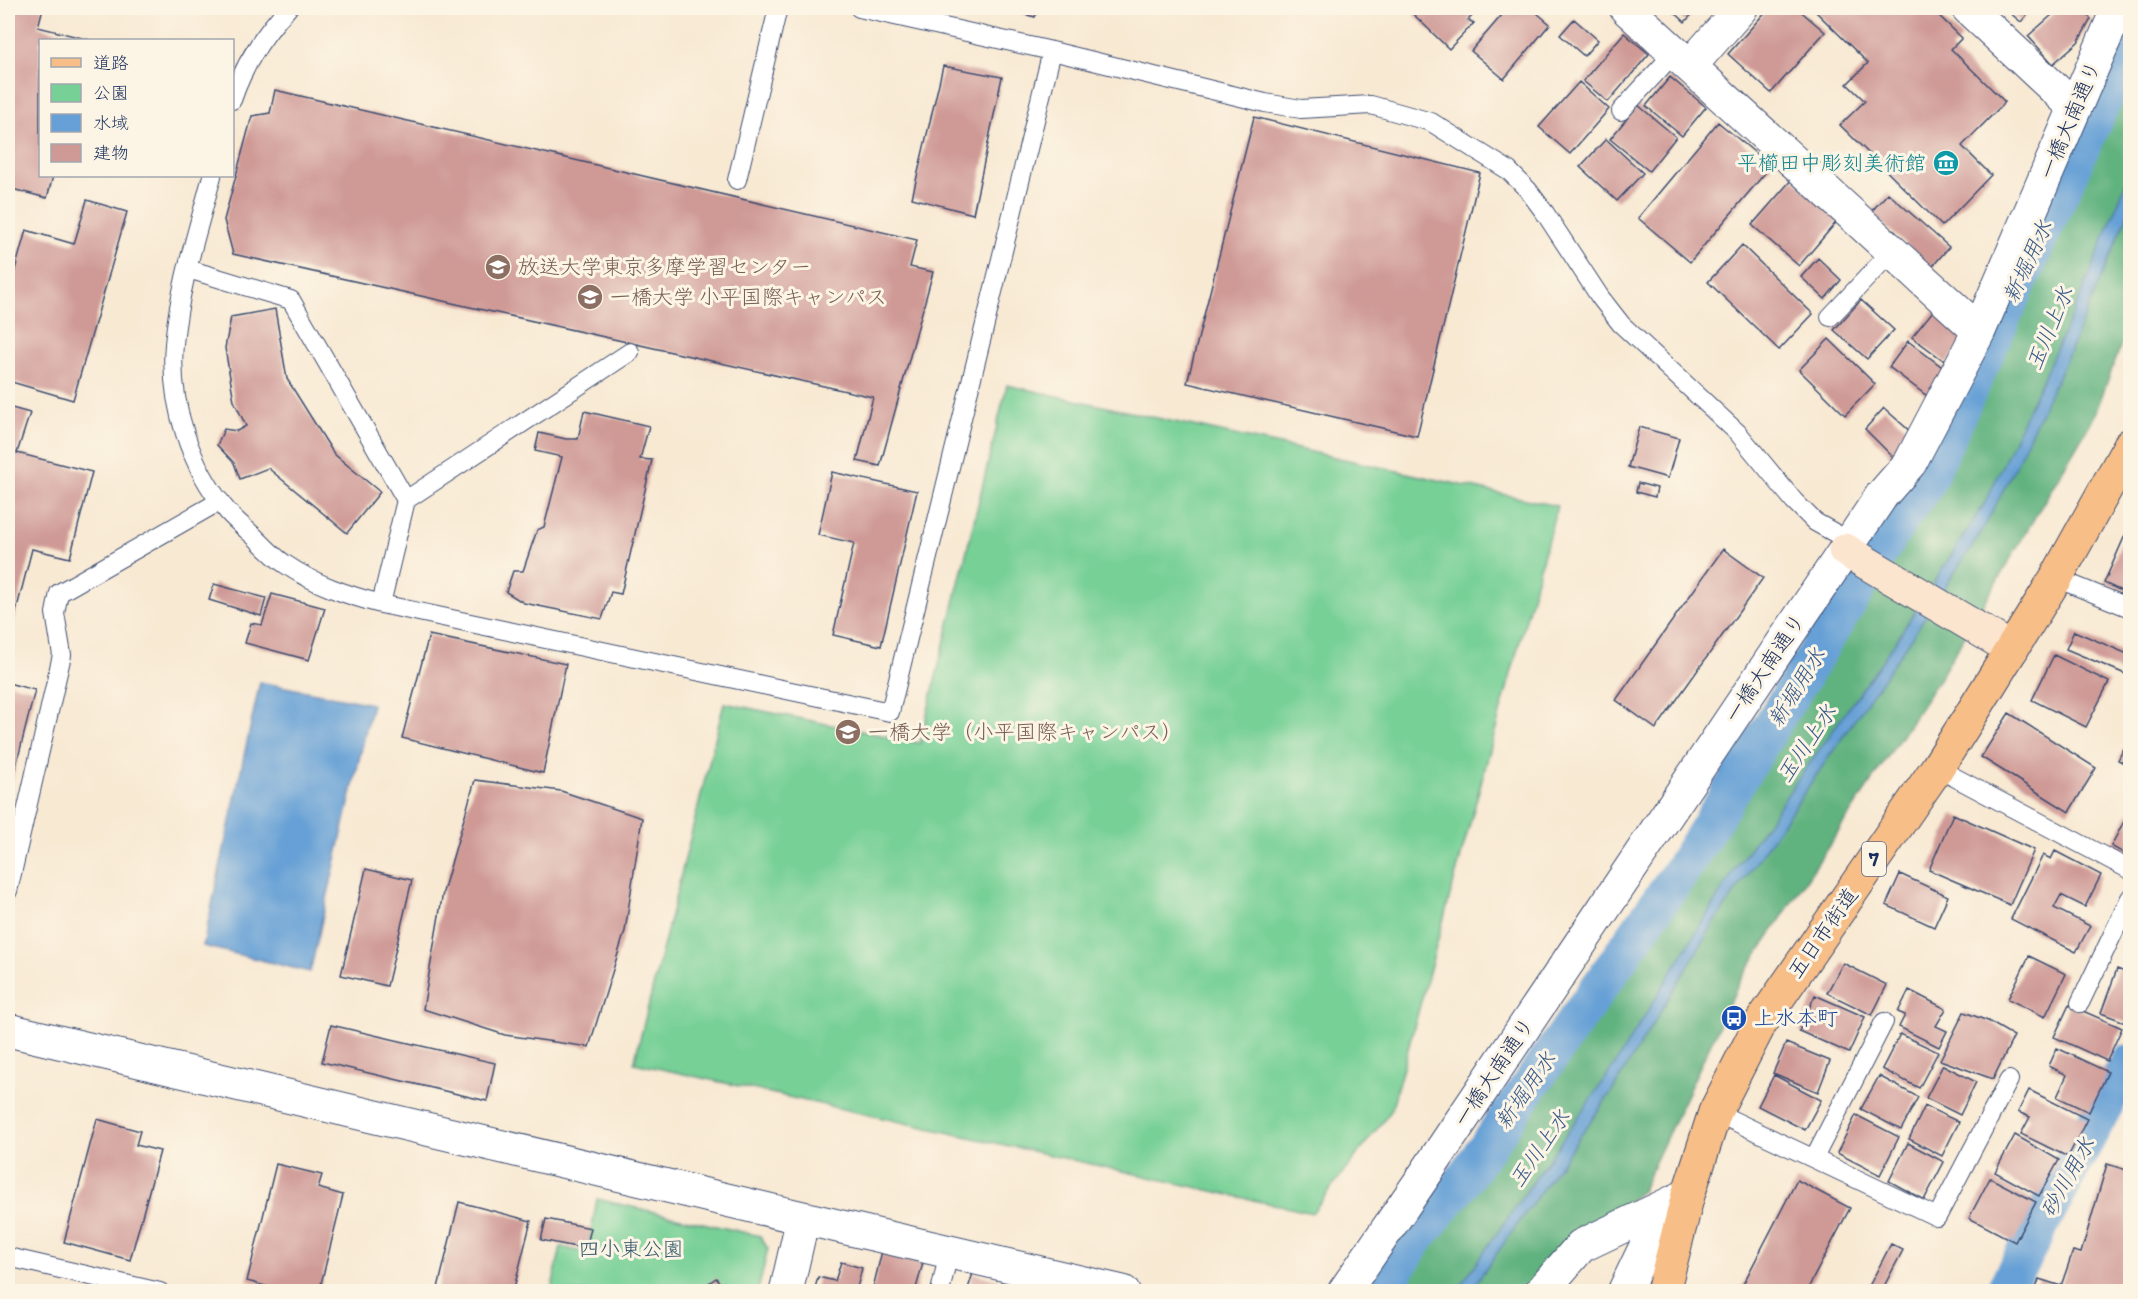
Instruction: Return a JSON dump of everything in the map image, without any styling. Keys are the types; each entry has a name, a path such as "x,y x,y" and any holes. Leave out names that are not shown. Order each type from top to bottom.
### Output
{"main road":[{"name":"五日市街道","path":"1663,1292 1684,1209 1715,1112 1760,1024 1937,768 2056,578 2130,445"}],"street":[{"path":"1626,8 1979,331"},
{"path":"1682,59 1741,8"},
{"path":"1968,8 2075,108"},
{"name":"一橋大南通り","path":"1344,1292 1858,555 1882,495 1910,463 1979,331 2118,8"},
{"path":"1858,555 2012,649"},
{"path":"8,1030 949,1252 1079,1286 1124,1292"},
{"path":"1541,1292 1581,1246 1684,1209"},
{"path":"1624,1292 1646,1246 1684,1209"},
{"path":"786,1292 803,1218"}],"lane":[{"path":"234,94 255,49 288,8"},
{"path":"737,180 778,8"},
{"path":"859,8 1052,51 1265,103 1301,109 1371,105 1431,122 1508,171 1528,190 1600,297 1621,324 1737,433 1794,501 1815,522 1858,555"},
{"path":"212,177 178,311 174,345 174,382 179,416 206,482 229,513 284,563 329,587 381,604 890,712 1052,51"},
{"path":"1621,111 1682,59"},
{"path":"1830,317 1892,251"},
{"path":"188,269 291,300 406,500"},
{"path":"381,604 406,500 630,352"},
{"path":"8,891 62,655 55,613 59,593 220,501"},
{"path":"2056,578 2130,608"},
{"path":"1937,768 2130,870"},
{"path":"2080,1003 2130,898"},
{"path":"1814,1158 1884,1022"},
{"path":"1715,1112 1937,1217 2009,1080"},
{"path":"940,1292 949,1252"},
{"path":"8,1257 160,1292"}],"green space":[{"path":"2130,19 2130,321 2094,417 1941,676 1741,979 1641,1192 1567,1246 1531,1291 1369,1292 1602,968 1919,484 1994,332"},
{"path":"1007,385 1557,506 1391,1111 1312,1213 634,1063 724,703 920,743"},
{"name":"四小東公園","path":"597,1199 760,1236 768,1249 758,1291 551,1292 561,1247 587,1253"}],"water":[{"path":"2130,173 2130,207 2127,217 2069,353 1982,531 1907,644 1714,923 1612,1091 1470,1291 1456,1292 1614,1066 1735,869 1898,638 1985,503 2083,291"},
{"path":"260,682 372,704 310,972 203,946"}],"building":[{"path":"8,8 43,8 38,27 86,39 39,39 39,177 53,177 47,198 8,188"},
{"path":"1001,8 1038,8 1035,17"},
{"path":"1419,8 1473,8 1477,11 1468,20 1474,23 1449,49 1413,14"},
{"path":"1508,8 1531,8 1550,24 1504,79 1471,51"},
{"path":"1670,8 1698,8 1685,22"},
{"path":"1769,8 1797,8 1825,32 1771,93 1728,54"},
{"path":"1812,8 1931,8 1962,38 1951,49 2005,102 1962,146 1991,175 1942,226 1840,125 1865,101 1847,84 1868,63"},
{"path":"2004,8 2033,8 2021,22"},
{"path":"2060,8 2081,8 2091,19 2078,42 2053,64 2028,36"},
{"path":"1574,19 1598,40 1584,56 1560,35"},
{"path":"1624,33 1649,54 1608,102 1583,81"},
{"path":"943,66 1002,77 973,214 912,198"},
{"path":"1670,77 1706,107 1682,136 1646,106"},
{"path":"1579,82 1609,109 1570,154 1539,127"},
{"path":"275,90 917,240 910,267 933,272 880,466 857,461 873,397 233,254 224,220 252,116 270,113"},
{"path":"1638,105 1676,137 1649,171 1610,139"},
{"path":"1254,117 1480,173 1417,436 1187,383"},
{"path":"1718,122 1771,166 1690,262 1638,218"},
{"path":"1606,139 1643,173 1617,201 1580,167"},
{"path":"1793,178 1839,219 1799,266 1752,225"},
{"path":"1888,193 1949,247 1932,267 1870,213"},
{"path":"87,200 127,212 73,400 8,381 8,295 26,230 74,244"},
{"path":"1742,245 1813,314 1779,350 1708,282"},
{"path":"1818,258 1841,280 1825,299 1801,277"},
{"path":"1861,300 1894,330 1867,359 1834,330"},
{"path":"275,309 287,379 334,454 380,492 347,533 268,468 240,479 234,463 217,445 224,429 237,431 246,426 234,401 225,348 231,317"},
{"path":"1933,311 1967,337 1947,363 1912,337"},
{"path":"1829,339 1875,384 1845,415 1799,370"},
{"path":"1908,341 1946,370 1927,396 1889,367"},
{"path":"8,407 30,413 17,453 92,472 70,558 32,549 8,643"},
{"path":"1884,408 1913,434 1907,447 1893,457 1865,429"},
{"path":"584,411 649,426 640,459 652,460 621,594 611,592 602,619 524,603 506,592 513,571 523,571 537,530 544,527 562,457 535,451 539,433 566,439 578,439"},
{"path":"1639,427 1679,438 1668,478 1628,467"},
{"path":"832,472 917,491 881,646 833,635 854,543 818,535"},
{"path":"1638,483 1657,488 1655,497 1636,492"},
{"path":"2130,524 2130,595 2104,583"},
{"path":"1723,549 1763,578 1656,729 1616,700"},
{"path":"214,584 266,598 261,616 209,600"},
{"path":"272,594 325,608 309,660 245,643 251,623 262,625"},
{"path":"2074,631 2130,655 2130,676 2066,649"},
{"path":"429,635 566,664 543,773 402,738"},
{"path":"2054,655 2109,682 2086,727 2032,700"},
{"path":"8,683 35,690 8,798"},
{"path":"2009,713 2096,768 2069,812 1981,757"},
{"path":"2130,737 2130,766 2118,760"},
{"path":"475,780 561,791 642,818 625,931 589,1047 505,1035 423,1009 443,892"},
{"path":"2130,810 2130,857 2111,846"},
{"path":"1953,814 2034,850 2010,905 1929,870"},
{"path":"2055,851 2101,875 2085,907 2061,895 2054,908 2090,926 2076,952 2011,919 2043,855 2051,859"},
{"path":"366,869 412,880 387,986 341,975"},
{"path":"1900,874 1948,896 1934,927 1886,905"},
{"path":"2029,956 2066,974 2045,1017 2008,999"},
{"path":"1843,963 1887,985 1872,1015 1827,993"},
{"path":"2117,969 2130,974 2130,1024 2101,1013"},
{"path":"1909,990 1946,1009 1936,1026 1947,1031 1939,1047 1899,1027 1905,1015 1898,1012"},
{"path":"1815,995 1865,1017 1849,1053 1799,1031"},
{"path":"2069,1005 2122,1028 2107,1061 2054,1037"},
{"path":"1964,1012 1988,1021 2014,1036 1993,1079 1940,1060"},
{"path":"331,1025 495,1063 487,1101 322,1062"},
{"path":"1900,1034 1938,1052 1919,1088 1882,1069"},
{"path":"1786,1043 1830,1061 1818,1092 1773,1073"},
{"path":"2057,1048 2108,1072 2089,1112 2057,1097 2067,1075 2049,1066"},
{"path":"1943,1065 1976,1082 1960,1115 1926,1098"},
{"path":"1774,1075 1821,1100 1805,1130 1758,1106"},
{"path":"1879,1076 1918,1097 1901,1130 1861,1109"},
{"path":"2029,1090 2087,1119 2068,1157 2021,1134 2030,1117 2018,1112"},
{"path":"1925,1106 1959,1122 1942,1156 1909,1139"},
{"path":"1856,1115 1899,1137 1880,1175 1837,1153"},
{"path":"97,1119 140,1131 136,1145 160,1151 130,1260 64,1242"},
{"path":"2015,1135 2059,1160 2039,1196 1995,1172"},
{"path":"1908,1143 1944,1162 1924,1200 1889,1181"},
{"path":"276,1164 322,1175 318,1188 343,1195 319,1292 287,1292 247,1281"},
{"path":"2107,1164 2130,1171 2130,1292 2035,1292 2039,1279 2061,1286 2073,1251 2081,1253"},
{"path":"1990,1178 2036,1202 2015,1242 1969,1218"},
{"path":"1797,1180 1850,1208 1806,1292 1739,1292"},
{"path":"459,1202 531,1221 513,1292 437,1292"},
{"path":"546,1219 591,1228 586,1249 541,1240"},
{"path":"1891,1244 1903,1250 1881,1292 1866,1292"},
{"path":"882,1251 923,1263 915,1292 872,1292"},
{"path":"841,1262 862,1268 856,1292 814,1292 818,1277 835,1281"},
{"path":"973,1273 1009,1283 1006,1292 967,1292"},
{"path":"716,1278 727,1292 716,1292 709,1283"},
{"path":"1019,1283 1049,1292 1017,1292"}],"waterway":[{"name":"新堀用水","path":"1381,1292 1413,1242 1461,1183 1683,868 1899,520 1924,486 2116,72 2130,36"},
{"name":"砂川用水","path":"2004,1292 2113,1089 2130,1063"}],"place":[{"name":"平櫛田中彫刻美術館","path":"1946,163"},
{"name":"放送大学東京多摩学習センター","path":"498,267"},
{"name":"一橋大学 小平国際キャンパス","path":"590,297"},
{"name":"一橋大学（小平国際キャンパス）","path":"848,732"},
{"name":"上水本町","path":"1734,1018"}],"water label":[{"name":"玉川上水","path":"2049,328"},
{"name":"玉川上水","path":"1806,743"},
{"name":"玉川上水","path":"1539,1148"}]}
